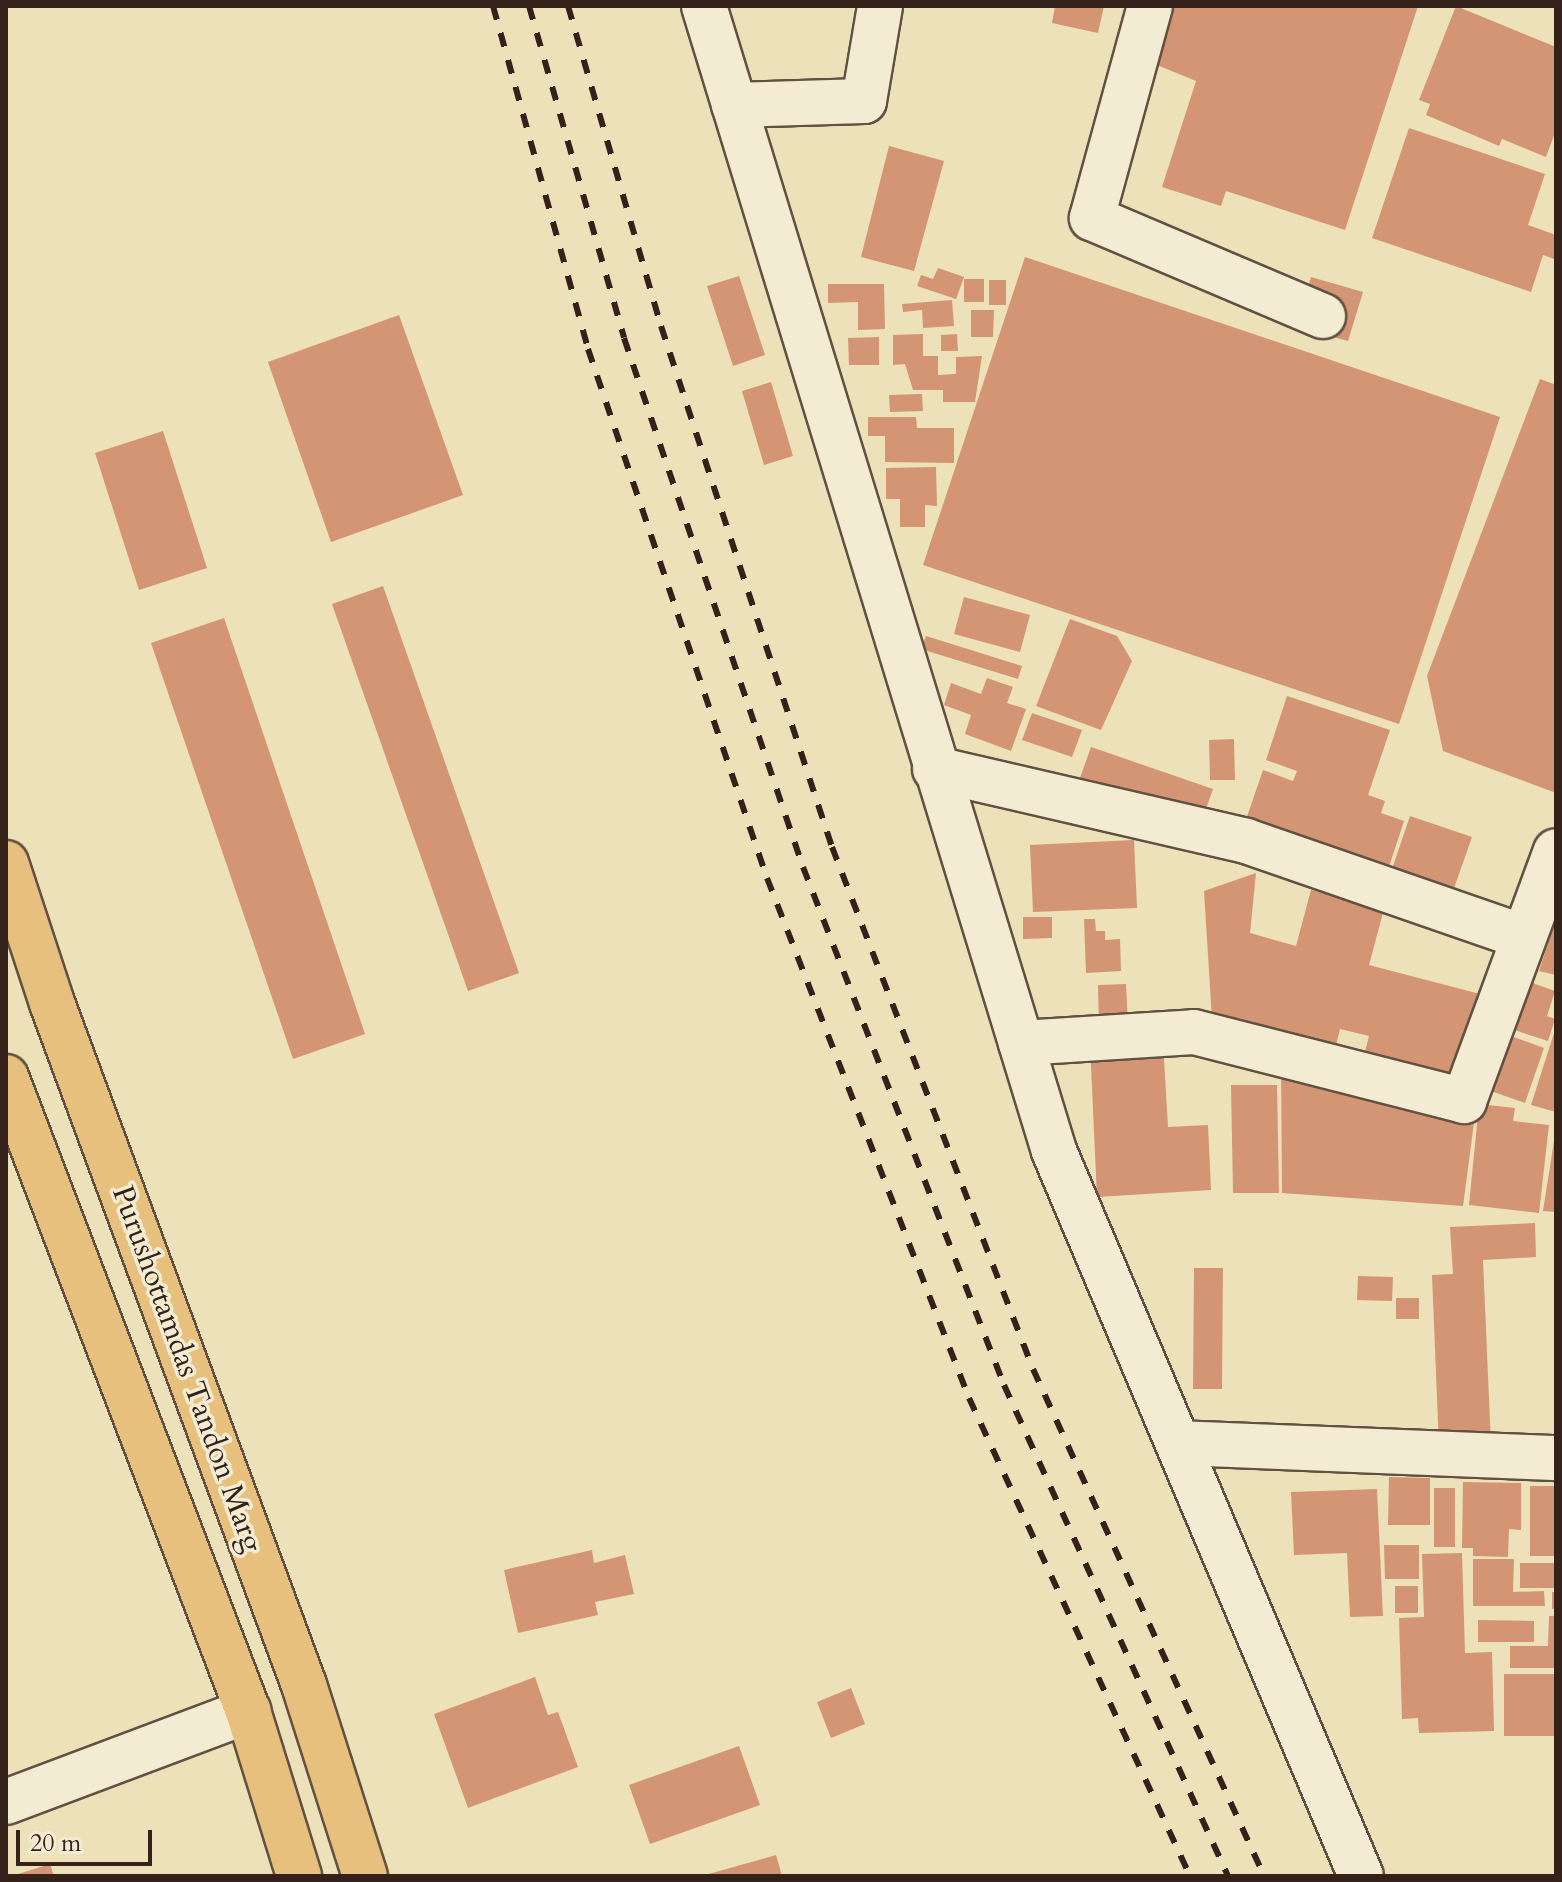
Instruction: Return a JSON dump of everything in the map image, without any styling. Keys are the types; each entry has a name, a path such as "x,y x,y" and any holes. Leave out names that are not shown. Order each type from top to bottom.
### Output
{"main road":[{"name":"Purushottamdas Tandon Marg","path":"6,863 52,1003 304,1685 365,1876"},
{"path":"6,1077 248,1711 299,1876"}],"street":[{"path":"704,6 1054,1151 1361,1876"},
{"path":"734,105 864,101 880,6"},
{"path":"1150,6 1092,218 1323,316"},
{"path":"935,769 1246,841 1523,937"},
{"path":"1021,1043 1194,1032 1464,1101 1556,851"},
{"path":"1179,1443 1556,1458"},
{"path":"6,1802 248,1711"}],"building":[{"path":"1055,6 1104,6 1098,33 1052,23"},
{"path":"1173,6 1418,6 1345,230 1226,191 1221,206 1162,187 1196,81 1152,63"},
{"path":"1456,6 1556,47 1556,130 1546,157 1502,139 1499,146 1426,115 1430,104 1419,100"},
{"path":"1409,128 1545,174 1528,225 1556,235 1556,252 1554,259 1543,255 1531,292 1372,238"},
{"path":"889,146 944,161 914,271 861,257"},
{"path":"1025,257 1500,417 1399,724 923,565"},
{"path":"938,268 964,277 956,299 917,286 921,275 933,279"},
{"path":"739,276 765,355 733,366 707,286"},
{"path":"1311,277 1363,292 1348,341 1326,335 1302,308"},
{"path":"964,279 984,279 984,302 964,302"},
{"path":"989,280 1006,280 1006,305 989,305"},
{"path":"828,284 884,284 885,329 858,330 858,302 828,303"},
{"path":"952,300 954,326 923,328 922,310 903,312 902,304"},
{"path":"971,310 994,310 993,337 971,337"},
{"path":"399,315 463,495 331,542 268,362"},
{"path":"923,334 923,356 938,356 938,375 956,374 956,357 982,356 975,402 943,402 943,390 913,390 905,364 893,365 893,335"},
{"path":"957,334 958,351 941,351 941,335"},
{"path":"879,337 879,365 849,365 848,338"},
{"path":"1540,379 1556,385 1556,793 1443,751 1427,676"},
{"path":"771,382 793,456 764,465 742,391"},
{"path":"922,394 923,411 890,412 889,395"},
{"path":"868,417 916,417 917,428 954,428 954,463 885,462 885,436 868,436"},
{"path":"163,431 207,568 139,590 95,453"},
{"path":"936,467 937,506 925,505 925,527 900,527 900,499 886,499 886,468"},
{"path":"383,586 519,973 468,991 332,604"},
{"path":"964,597 1030,615 1020,652 954,634"},
{"path":"224,618 365,1034 293,1059 151,643"},
{"path":"1070,619 1117,636 1132,661 1101,730 1036,706"},
{"path":"926,636 1022,666 1018,679 921,649"},
{"path":"987,678 1013,687 1007,703 1026,709 1011,751 965,734 971,715 944,705 951,683 981,694"},
{"path":"1287,696 1390,730 1368,795 1385,801 1381,813 1404,821 1385,879 1241,834 1263,770 1293,781 1297,771 1266,760"},
{"path":"1032,713 1082,730 1072,757 1022,740"},
{"path":"1234,739 1235,780 1210,780 1209,740"},
{"path":"1091,747 1213,789 1202,820 1080,778"},
{"path":"1410,816 1472,837 1453,891 1392,869"},
{"path":"1134,840 1137,908 1033,912 1030,845"},
{"path":"1256,873 1250,933 1296,946 1311,890 1384,909 1369,965 1480,994 1459,1077 1365,1052 1369,1036 1340,1029 1336,1045 1212,1019 1204,891"},
{"path":"1023,917 1052,917 1052,938 1023,939"},
{"path":"1084,919 1095,919 1096,931 1105,931 1105,940 1120,939 1121,971 1086,973"},
{"path":"1556,922 1556,975 1539,971"},
{"path":"1527,981 1555,991 1547,1016 1555,1019 1548,1041 1511,1029"},
{"path":"1126,984 1128,1025 1099,1026 1098,985"},
{"path":"1556,1031 1556,1112 1531,1105"},
{"path":"1508,1035 1544,1048 1525,1103 1488,1090"},
{"path":"1163,1041 1168,1127 1208,1125 1211,1190 1097,1197 1090,1044"},
{"path":"1281,1062 1475,1115 1463,1206 1282,1193"},
{"path":"1231,1085 1277,1085 1279,1193 1233,1193"},
{"path":"1479,1104 1515,1108 1513,1121 1549,1125 1539,1213 1469,1205"},
{"path":"1554,1141 1556,1212 1543,1211"},
{"path":"1535,1223 1536,1257 1483,1260 1491,1445 1439,1447 1432,1275 1453,1274 1450,1227"},
{"path":"1194,1268 1223,1268 1222,1389 1193,1389"},
{"path":"1358,1276 1393,1277 1392,1301 1357,1300"},
{"path":"1396,1298 1419,1298 1419,1319 1396,1319"},
{"path":"1389,1477 1430,1478 1430,1525 1388,1525"},
{"path":"1463,1482 1521,1483 1521,1530 1509,1529 1508,1557 1473,1556 1473,1548 1462,1548"},
{"path":"1530,1486 1556,1486 1556,1556 1530,1556"},
{"path":"1434,1488 1455,1488 1455,1547 1434,1547"},
{"path":"1377,1489 1383,1616 1350,1617 1347,1553 1294,1555 1291,1492"},
{"path":"1384,1545 1419,1545 1419,1579 1385,1579"},
{"path":"592,1550 594,1563 625,1555 634,1594 595,1602 598,1615 518,1633 504,1570"},
{"path":"1462,1553 1465,1653 1492,1652 1494,1731 1419,1733 1418,1718 1402,1719 1399,1618 1424,1617 1422,1554"},
{"path":"1473,1559 1514,1559 1513,1592 1544,1591 1545,1606 1473,1606"},
{"path":"1520,1563 1556,1563 1556,1588 1520,1588"},
{"path":"1395,1586 1418,1586 1418,1613 1395,1613"},
{"path":"1552,1592 1556,1592 1556,1609 1552,1609"},
{"path":"1549,1616 1556,1616 1556,1668 1510,1668 1510,1646 1548,1646"},
{"path":"1478,1620 1534,1621 1534,1642 1478,1642"},
{"path":"1504,1674 1556,1674 1556,1736 1504,1736"},
{"path":"535,1677 548,1715 558,1712 578,1767 468,1808 434,1714"},
{"path":"851,1688 865,1724 831,1738 817,1702"},
{"path":"739,1746 760,1805 650,1844 629,1785"},
{"path":"776,1855 782,1876 705,1876 705,1875"},
{"path":"50,1864 54,1876 15,1876 15,1875"}],"railway":[{"path":"493,6 588,349 767,878 969,1398 1190,1876"},
{"path":"529,6 624,338 803,867 1004,1385 1228,1876"},
{"path":"568,6 661,326 832,847 1033,1369 1264,1876"}]}
